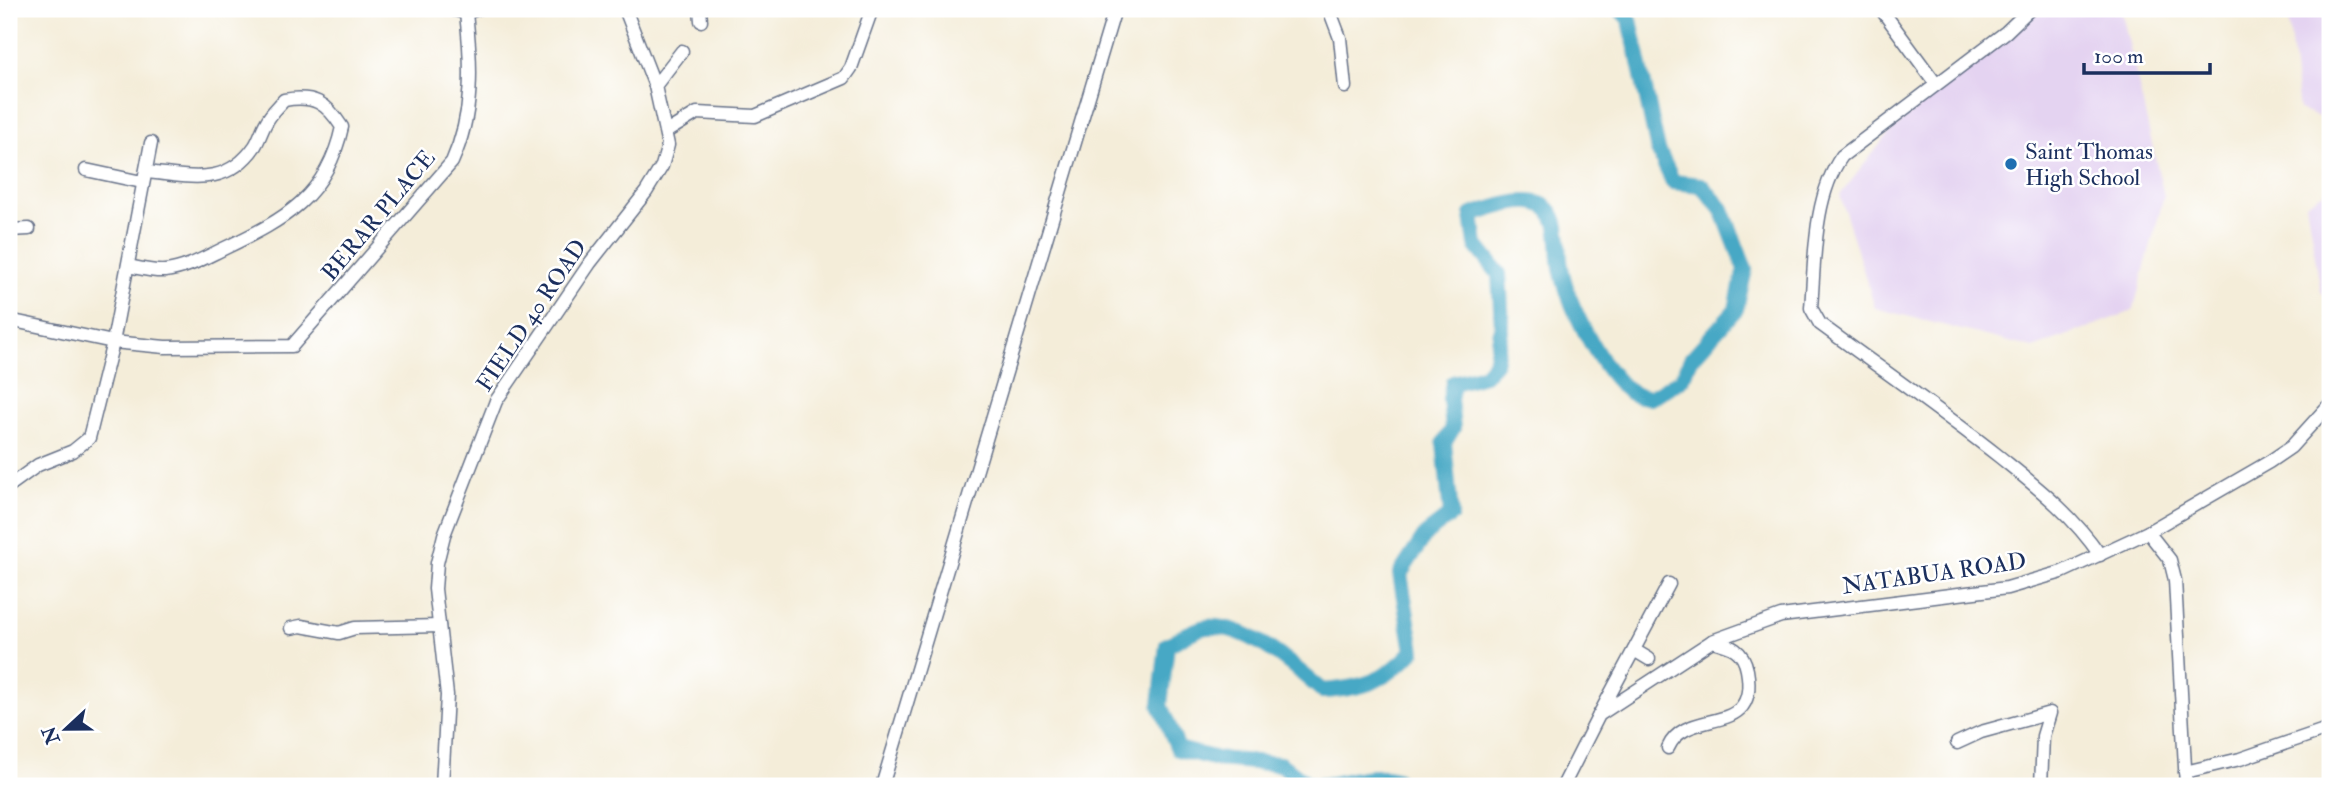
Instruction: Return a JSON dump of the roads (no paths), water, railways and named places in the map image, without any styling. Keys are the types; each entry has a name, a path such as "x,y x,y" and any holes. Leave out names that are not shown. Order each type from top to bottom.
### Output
{"street":[{"path":"451,9 472,11"},
{"name":"FIELD 40 ROAD","path":"442,786 447,695 439,626 437,563 496,401 590,262 646,192 662,166 667,145 655,86 625,9"},
{"path":"666,132 697,113 755,116 845,78 872,9"},
{"path":"883,786 1115,9"},
{"path":"1329,9 1340,38 1345,87"},
{"path":"1881,9 1936,84"},
{"path":"2030,9 2006,32 1857,142 1834,167 1820,222 1812,314 1820,324 1966,430 2058,504 2085,533 2100,555"},
{"name":"BERAR PLACE","path":"113,342 165,348 292,346 453,162 464,137 472,94 472,11"},
{"path":"655,86 682,51"},
{"path":"86,170 144,177 221,175 240,164 257,144 266,122 284,100 303,97 329,107 342,127 336,155 315,188 280,221 186,266 163,271 128,266"},
{"path":"9,486 38,466 73,451 89,438 113,342 151,144"},
{"path":"9,230 29,229"},
{"path":"9,320 113,342"},
{"name":"NATABUA ROAD","path":"1563,786 1599,715 1712,641 1781,616 2007,588 2062,572 2148,531 2291,447 2330,404"},
{"path":"2148,531 2169,560 2175,580 2186,786"},
{"path":"1599,715 1669,584"},
{"path":"291,628 301,626 339,633 355,628 439,626"},
{"path":"1668,748 1679,734 1707,722 1731,717 1742,708 1748,674 1743,655 1735,648 1712,641"},
{"path":"1634,650 1649,659"},
{"path":"1957,743 1990,729 2050,713 2043,736 2041,786"},
{"path":"2185,772 2240,759 2330,728"}],"waterway":[{"path":"1311,786 1280,764 1217,759 1178,749 1160,705 1167,645 1207,627 1239,632 1269,648 1323,691 1373,682 1393,670 1413,651 1400,574 1426,534 1451,515 1444,443 1453,428 1450,400 1453,383 1484,375 1495,363 1502,325 1499,274 1476,245 1472,215 1524,202 1540,204 1548,209 1553,215 1558,232 1564,282 1578,317 1608,369 1634,394 1650,398 1682,379 1691,359 1736,309 1745,269 1722,209 1701,185 1673,182 1658,150 1630,20 1620,9"},
{"path":"1314,786 1376,777 1396,779 1398,786"}],"place":[{"name":"Saint Thomas High School","path":"2011,164"}]}
